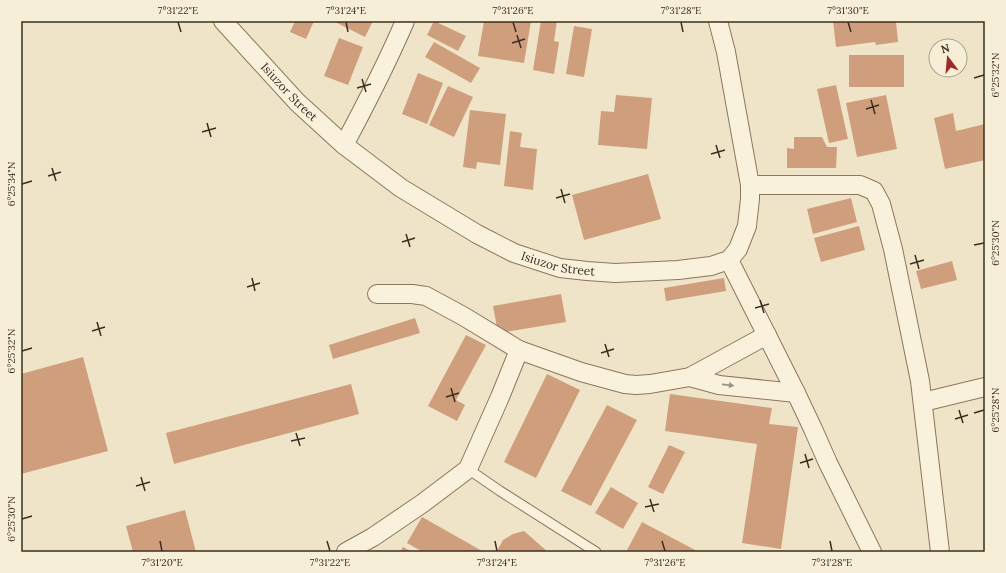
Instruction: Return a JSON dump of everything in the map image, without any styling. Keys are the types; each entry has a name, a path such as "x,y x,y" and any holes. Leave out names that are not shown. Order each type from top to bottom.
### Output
{"street":[{"name":"Isiuzor Street","path":"223,21 297,102 344,145 401,188 477,234 514,252 560,268 614,273 678,270 711,266 729,260"},
{"path":"344,145 364,108 405,21"},
{"path":"718,21 726,52 750,185 747,226 738,249 729,260 796,393 828,463 872,552"},
{"path":"750,185 860,185 874,191 881,204 893,249 920,381 940,552"},
{"path":"377,294 412,294 426,296 463,316 519,350 581,372 625,384 650,384 690,377 767,335"},
{"path":"346,552 373,537 417,507 468,469 519,350"},
{"path":"690,377 719,384 796,393"},
{"path":"923,402 985,387"}],"lane":[{"path":"468,469 596,552"}],"building":[{"path":"295,21 314,21 306,39 290,32"},
{"path":"333,21 373,21 365,37"},
{"path":"434,21 466,36 458,51 427,35"},
{"path":"484,21 531,21 524,63 478,56"},
{"path":"541,21 557,21 554,41 559,42 554,74 533,70"},
{"path":"833,21 896,21 898,42 876,45 875,42 836,47"},
{"path":"574,26 592,29 584,77 566,74"},
{"path":"339,38 363,47 348,85 324,76"},
{"path":"434,42 480,68 471,83 425,57"},
{"path":"849,55 904,55 904,87 849,87"},
{"path":"418,73 443,83 427,124 402,114"},
{"path":"836,85 848,139 829,143 817,89"},
{"path":"448,86 473,97 454,137 429,125"},
{"path":"616,95 652,98 647,149 598,145 601,111 614,112"},
{"path":"886,95 897,149 857,157 846,103"},
{"path":"470,110 506,114 500,165 477,162 476,169 463,167"},
{"path":"953,113 956,131 985,124 985,160 945,169 934,118"},
{"path":"510,131 522,133 520,147 537,149 533,190 504,186"},
{"path":"794,137 822,137 827,147 837,147 836,168 787,168 787,148 794,149"},
{"path":"648,174 661,219 584,240 572,195"},
{"path":"851,198 857,222 813,234 807,209"},
{"path":"859,226 865,250 821,262 814,238"},
{"path":"952,261 957,280 921,289 916,271"},
{"path":"724,278 726,291 666,301 664,288"},
{"path":"561,294 566,322 498,333 493,306"},
{"path":"415,318 420,333 333,359 329,345"},
{"path":"466,335 486,345 456,400 465,405 457,421 428,406"},
{"path":"83,357 108,451 21,474 21,374"},
{"path":"547,374 580,390 536,478 504,462"},
{"path":"351,384 359,414 174,464 166,433"},
{"path":"670,394 772,408 769,424 798,427 781,549 742,543 757,444 665,431"},
{"path":"607,405 637,420 591,506 561,491"},
{"path":"669,445 685,452 663,494 648,487"},
{"path":"611,487 638,503 623,529 595,513"},
{"path":"185,510 196,552 133,552 126,526"},
{"path":"422,517 484,552 423,552 407,543"},
{"path":"642,522 699,552 630,552 627,550"},
{"path":"524,531 548,552 499,552 498,549 503,540 513,534"},
{"path":"403,547 412,552 400,552"}]}
